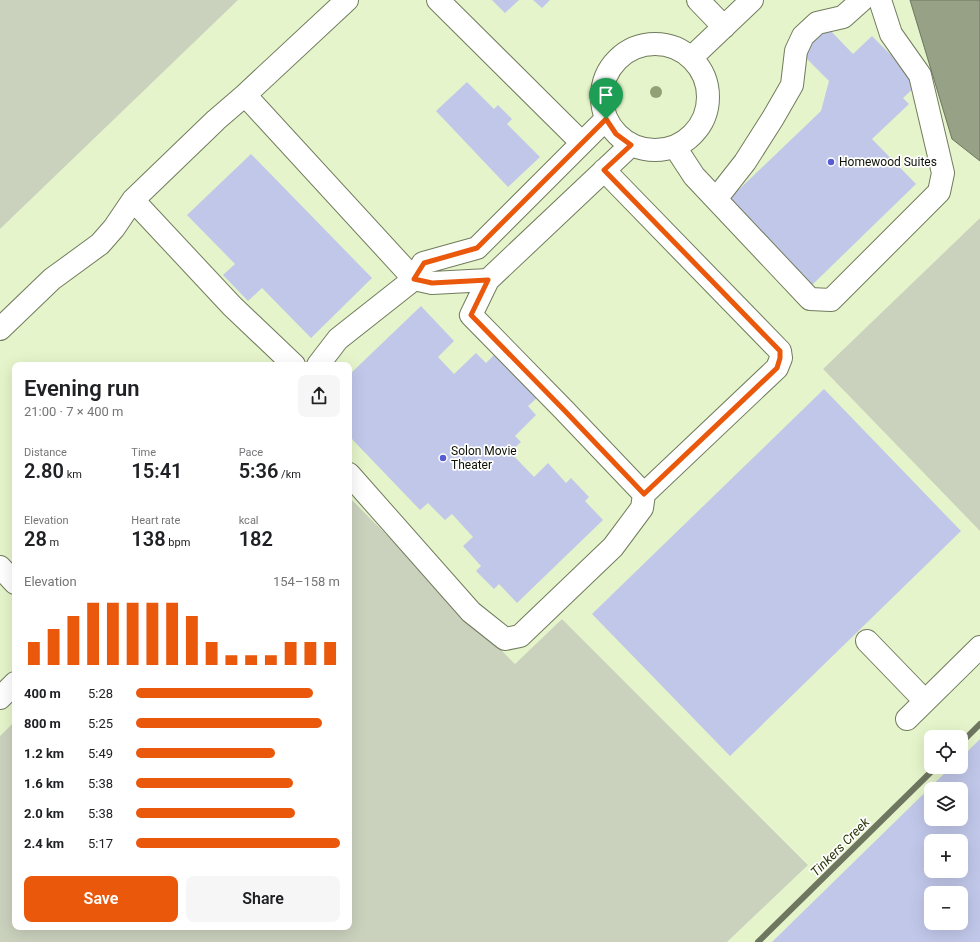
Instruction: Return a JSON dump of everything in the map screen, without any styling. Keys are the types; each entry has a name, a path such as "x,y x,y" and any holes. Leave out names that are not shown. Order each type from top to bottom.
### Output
{"street":[{"path":"0,329 52,279 100,244 114,228 133,200 216,120 348,0"},
{"path":"438,0 582,143"},
{"path":"698,0 724,27"},
{"path":"692,58 752,0"},
{"path":"716,199 745,162 792,85 796,51 803,36 816,23 843,17 862,0"},
{"path":"675,147 694,176 810,299 831,300 939,192 943,174 920,75 891,34 880,0"},
{"path":"658,43 676,47 692,58 702,71 708,87 708,104 704,121 694,134 675,147 664,150 647,150 631,145 616,134 606,119 601,101 603,83 610,66 624,53 640,45 658,43"},
{"path":"245,95 414,279 432,283 488,280"},
{"path":"320,362 338,339 414,279 424,263 477,248 606,119"},
{"path":"631,145 488,280 471,315 644,494"},
{"path":"352,477 471,612 505,639 520,636 613,547 642,508 644,494 777,368 780,358 780,351 604,170"},
{"path":"133,200 232,306 291,362"},
{"path":"0,567 12,580"},
{"path":"867,641 925,701"},
{"path":"907,719 980,647"},
{"path":"0,698 12,686"}],"shaded area":[{"path":"0,0 238,0 0,229"},
{"path":"238,0 980,0 980,218 823,369 980,531 980,942 727,942 808,864 562,619 515,664 352,500 352,362 12,362 12,724 0,736 0,229"},
{"path":"910,0 980,0 980,161 952,139"},
{"path":"980,218 980,531 823,369"},
{"path":"352,500 515,664 562,619 808,865 727,942 0,942 0,736 12,724 12,930 352,930"}],"building":[{"path":"492,0 519,0 505,13"},
{"path":"533,0 550,0 542,8"},
{"name":"Homewood Suites","path":"827,27 853,54 872,36 919,83 903,98 909,104 872,139 916,184 811,286 728,200 821,111 829,81 801,53"},
{"path":"467,82 494,109 498,105 512,119 507,124 540,157 508,187 436,111"},
{"path":"251,154 372,278 311,338 262,288 248,301 223,275 235,264 187,215"},
{"name":"Solon Movie Theater","path":"421,306 454,341 438,357 454,374 476,353 486,363 496,353 538,397 528,406 536,415 515,436 521,442 510,452 534,477 548,463 566,483 571,478 589,497 585,501 603,520 517,603 499,584 494,589 476,571 481,566 463,546 473,537 452,514 445,520 428,503 420,510 352,439 352,372"},
{"path":"824,389 961,531 730,756 592,614"},
{"path":"980,739 980,942 772,942 924,793 924,826 968,826 968,782 936,782 944,774 968,774 968,751"}],"waterway":[{"name":"Tinkers Creek","path":"968,736 980,724"},
{"name":"Tinkers Creek","path":"758,942 929,774"}],"place":[{"name":"Homewood Suites","path":"831,162"},
{"name":"Solon Movie Theater","path":"443,458"}],"route":[{"path":"606,119 616,134 631,145 604,170 780,351 780,358 777,368 644,494 471,315 488,280 432,283 414,279 424,263 477,248 606,119"}]}
